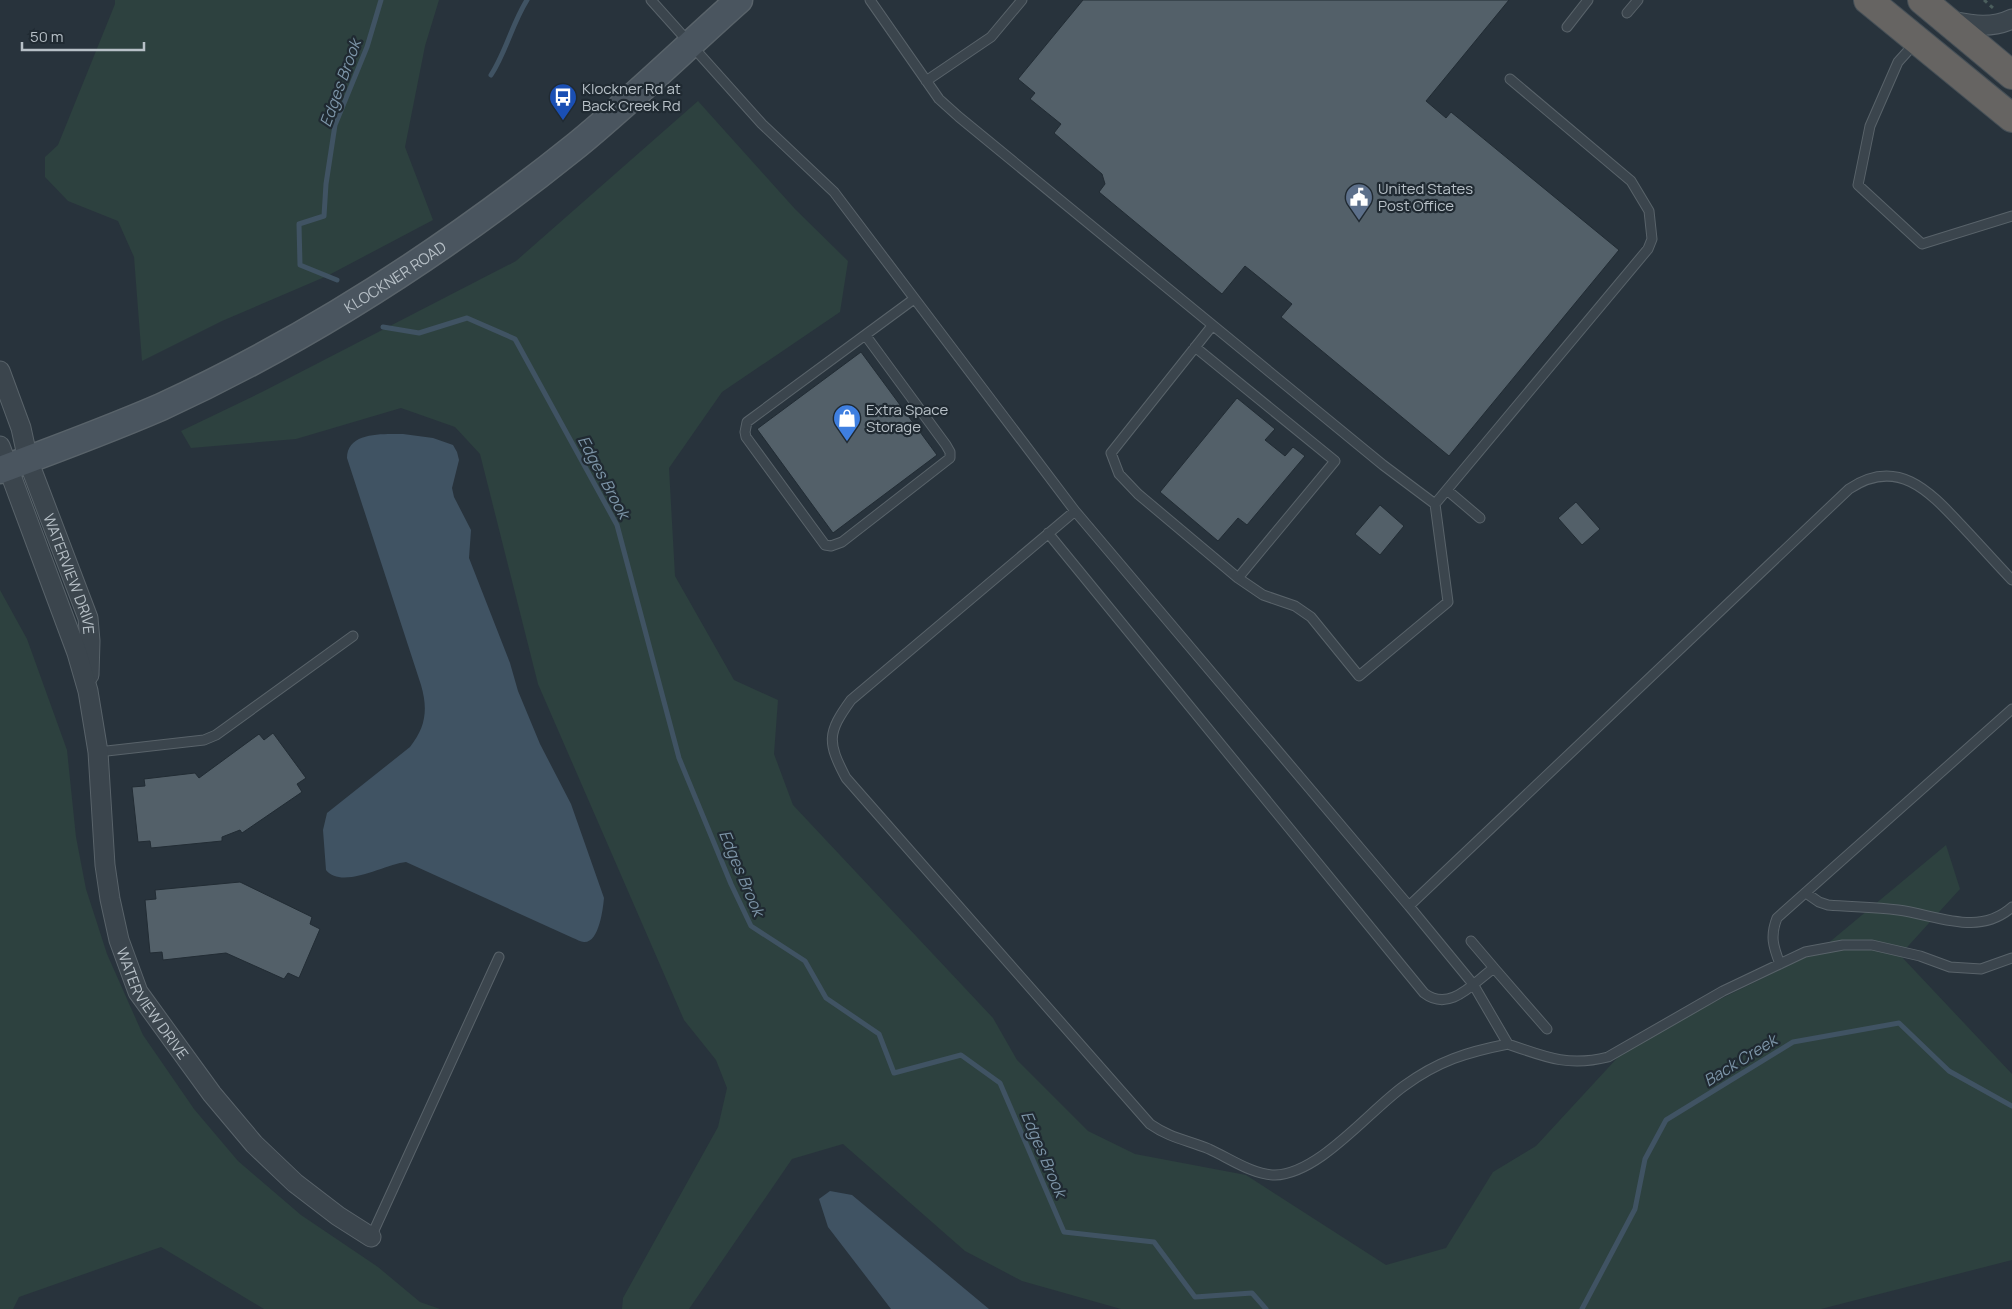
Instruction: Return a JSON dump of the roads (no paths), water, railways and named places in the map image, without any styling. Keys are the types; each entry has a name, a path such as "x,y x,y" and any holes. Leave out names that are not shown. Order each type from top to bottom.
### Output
{"highway":[{"path":"1868,0 2012,118"},
{"path":"1922,0 2012,75"},
{"path":"1918,40 1949,42 2012,88"}],"main road":[{"name":"KLOCKNER ROAD","path":"9,461 93,436 162,406 229,373 365,298 410,269 578,144 739,0"}],"street":[{"path":"1947,20 1983,27 2002,24 2012,19"},
{"name":"WATERVIEW DRIVE","path":"0,371 21,428 9,461 88,618 90,641 88,691 98,752 105,865 119,940 138,992 212,1094 254,1144 295,1183 338,1216 370,1237"}],"lane":[{"path":"651,0 762,124 834,192 1075,511 1473,984 1508,1044"},
{"path":"870,0 926,81 958,117 1383,465 1435,504 1448,602 1359,676 1311,617 1295,606 1263,595 1238,578 1138,494 1119,474 1111,453 1212,326"},
{"path":"926,81 991,37 1022,0"},
{"path":"1567,26 1588,0"},
{"path":"1627,13 1638,0"},
{"path":"1918,40 1898,62 1870,126 1858,185 1922,244 2012,216"},
{"path":"1435,504 1648,249 1652,239 1649,211 1631,181 1510,79"},
{"path":"866,336 950,452 950,458 842,542 831,546 826,545 746,437 745,428 751,417 866,336 914,299"},
{"path":"1195,347 1335,461 1238,578"},
{"path":"1409,906 1849,489 1862,480 1881,476 1902,478 1931,493 2012,580"},
{"path":"1447,490 1480,518"},
{"path":"1075,511 852,700 838,717 832,734 833,753 846,778 1150,1124 1168,1136 1200,1146 1259,1172 1275,1175 1292,1172 1312,1164 1404,1086 1445,1060 1508,1044 1567,1062 1588,1062 1608,1057 1723,991 1805,952 1843,945 1872,946 1920,956 1950,967 1981,968 2012,958"},
{"path":"1048,534 1424,992 1432,999 1443,1001 1454,998 1494,968"},
{"path":"98,752 204,740 216,735 353,636"},
{"path":"1780,964 1772,944 1772,931 1777,918 2012,709"},
{"path":"1806,893 1819,902 1828,905 1899,910 1968,924 1990,921 2012,907"},
{"path":"1471,941 1547,1029"},
{"path":"370,1237 499,957"}],"water":[{"path":"377,434 403,434 433,438 453,445 457,452 459,460 452,488 454,497 471,530 469,558 510,663 518,691 540,744 571,804 604,898 603,910 597,931 589,941 578,940 406,862 353,877 333,875 326,870 323,830 327,813 410,747 419,732 424,718 425,710 421,685 347,458 353,443 360,439"},
{"path":"830,1191 852,1195 989,1309 891,1309 828,1227 819,1199"}],"waterway":[{"name":"Edges Brook","path":"337,280 300,265 299,224 324,216 326,184 335,125 367,47 381,0"},
{"path":"491,75 527,0"},
{"name":"Edges Brook","path":"383,327 419,333 467,318 515,339 617,525 679,758 731,884 751,926 805,961 826,998 879,1034 894,1073 961,1055 1000,1083 1064,1232 1154,1242 1195,1297 1252,1293 1266,1309"},
{"name":"Back Creek","path":"1582,1309 1635,1209 1645,1159 1666,1120 1793,1042 1899,1023 1949,1071 2012,1106"}],"place":[{"name":"Klockner Rd at Back Creek Rd","path":"563,121"},
{"name":"United States Post Office","path":"1359,221"},
{"name":"Extra Space Storage","path":"847,442"}]}
